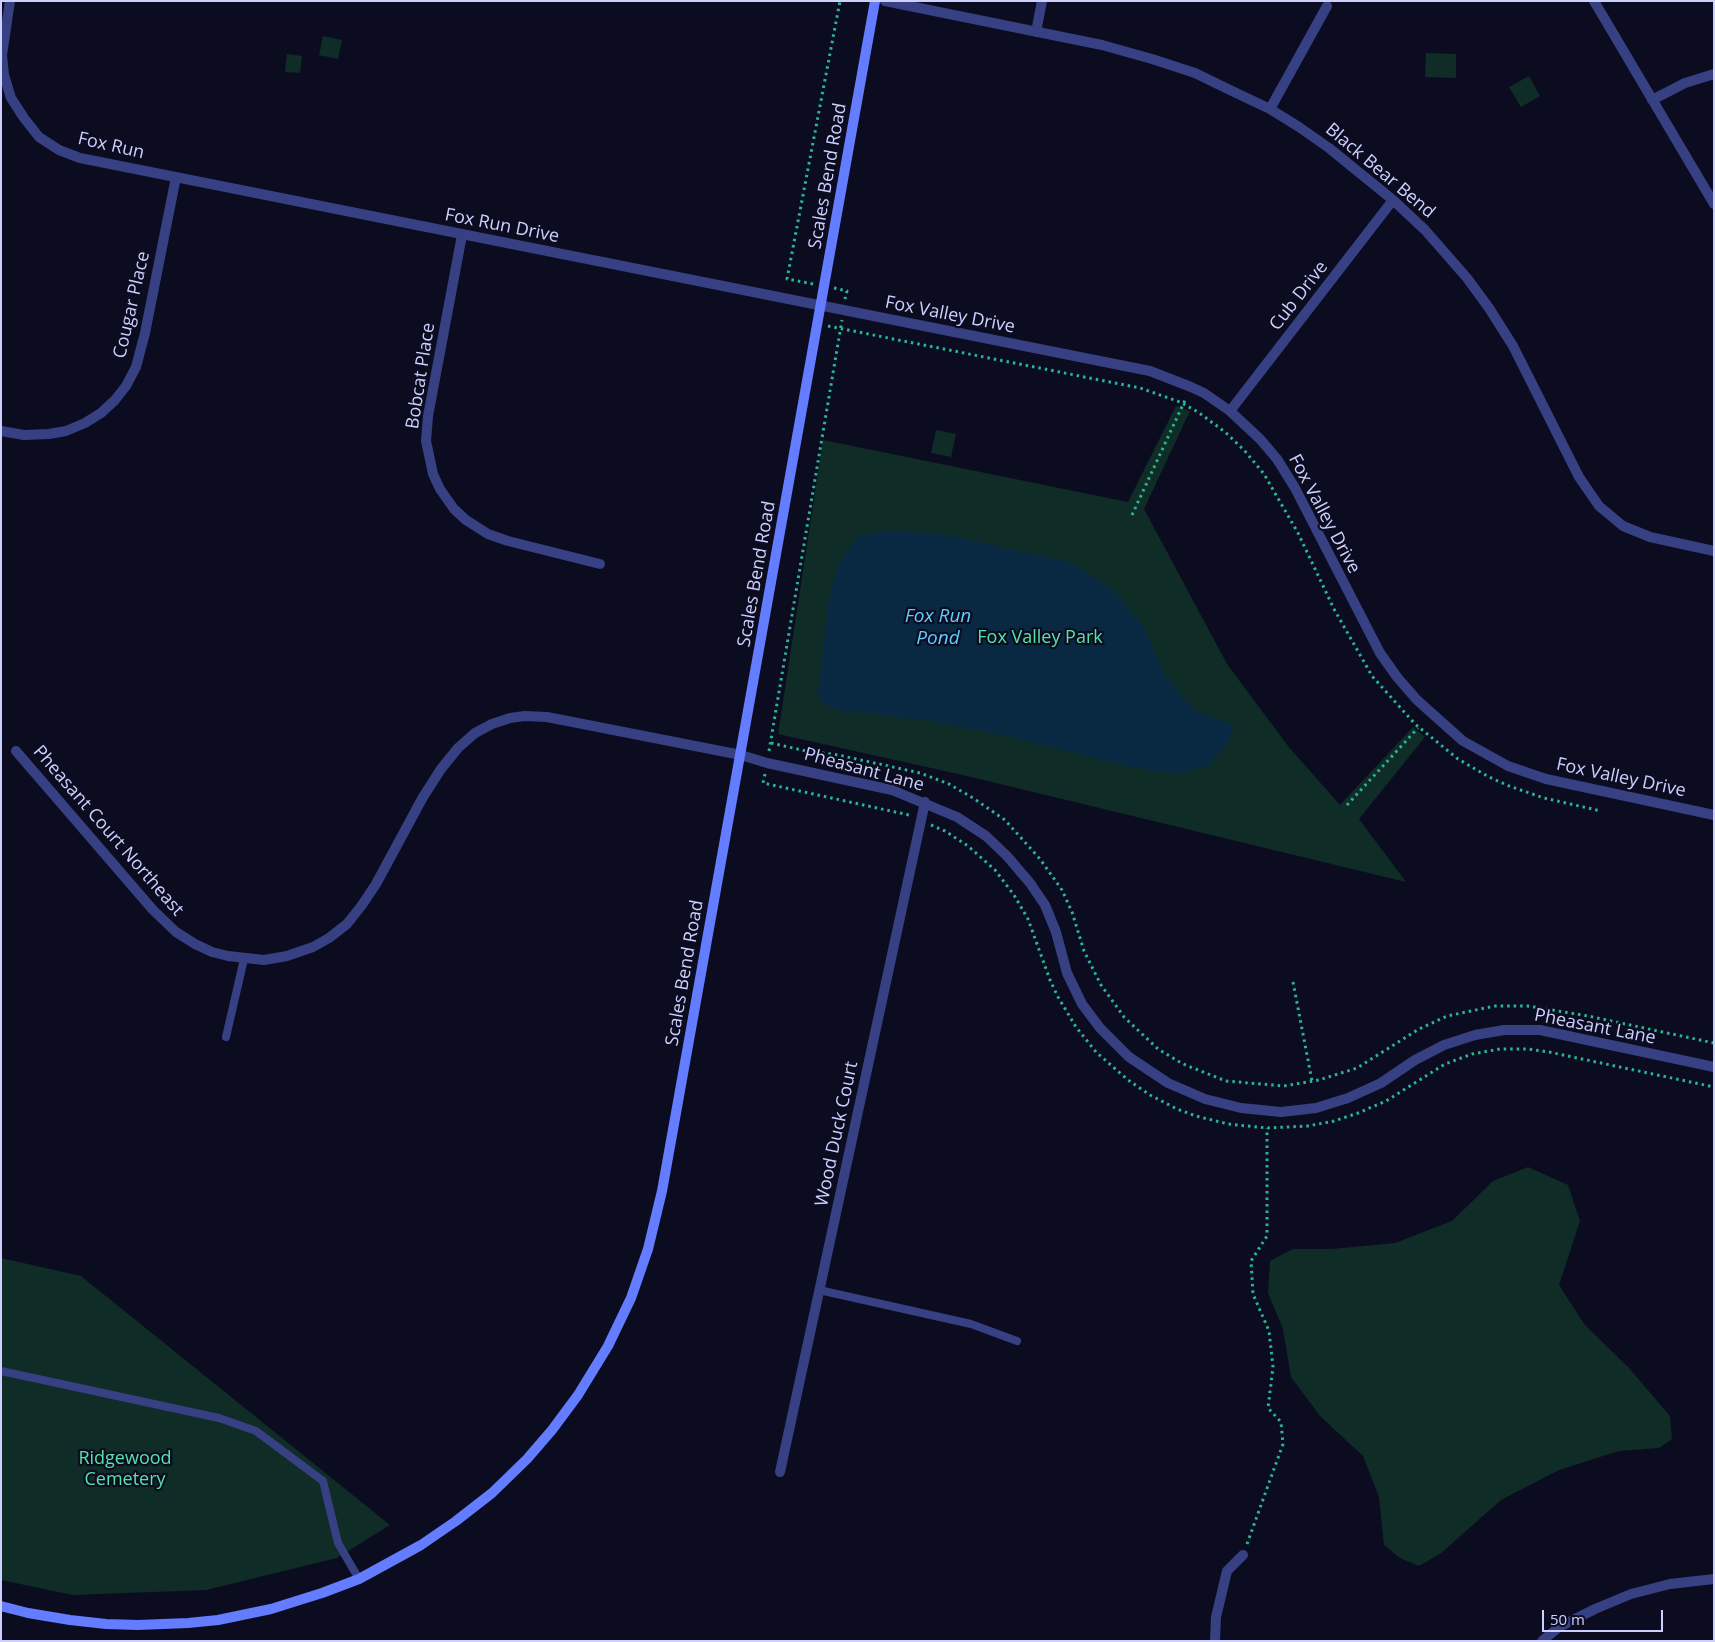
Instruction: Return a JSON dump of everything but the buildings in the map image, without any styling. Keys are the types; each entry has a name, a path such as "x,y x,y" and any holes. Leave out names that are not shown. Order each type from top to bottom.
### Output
{"street":[{"name":"Fox Run","path":"10,1 2,55 4,75 12,98 24,118 39,137 59,150 80,158 176,178"},
{"name":"Scales Bend Road","path":"1,1606 62,1619 106,1624 138,1625 218,1620 271,1609 322,1594 359,1579 421,1545 492,1493 552,1430 578,1395 608,1346 630,1298 648,1249 662,1191 875,1"},
{"name":"Black Bear Bend","path":"885,1 1102,45 1152,59 1195,74 1270,109 1329,148 1393,200 1425,230 1489,308 1513,346 1579,477 1599,506 1623,526 1650,537 1714,551"},
{"path":"1036,32 1042,1"},
{"path":"1594,1 1714,204"},
{"path":"1270,109 1327,6"},
{"path":"1652,100 1685,83 1714,74"},
{"name":"Fox Run Drive","path":"176,178 821,306"},
{"name":"Cougar Place","path":"1,431 24,435 41,435 66,431 85,423 101,413 126,386 136,367 145,333 176,178"},
{"name":"Cub Drive","path":"1230,411 1393,200"},
{"name":"Bobcat Place","path":"462,234 428,416 426,441 433,474 440,489 454,509 466,520 488,534 508,541 600,564"},
{"name":"Fox Valley Drive","path":"821,306 1150,371 1204,393 1230,411 1260,439 1277,459 1380,653 1417,700 1456,734 1484,754 1508,766 1546,779 1714,815"},
{"name":"Pheasant Court Northeast","path":"16,752 153,910 176,932 212,952 264,960 288,956 313,947 329,938 347,924 376,884 441,769 458,748 475,734 492,724 510,718 525,716 547,717 740,755"},
{"name":"Pheasant Lane","path":"740,755 767,763 892,790 957,816 986,836 1007,856 1030,883 1044,905 1056,932 1067,973 1082,1004 1100,1028 1129,1057 1168,1083 1205,1099 1241,1108 1282,1112 1316,1108 1348,1098 1381,1083 1415,1060 1444,1045 1475,1035 1504,1030 1540,1030 1714,1067"},
{"name":"Wood Duck Court","path":"780,1472 925,802"},
{"path":"1215,1641 1216,1616 1226,1571 1243,1555"},
{"path":"1542,1641 1559,1627 1631,1594 1670,1584 1714,1579"}],"lane":[{"path":"226,1037 244,958"},
{"path":"820,1290 971,1324 1017,1341"},
{"path":"1,1371 219,1418 256,1431 323,1481 338,1543 359,1579"}],"path":[{"path":"818,324 1140,388 1198,412 1225,432 1244,450 1264,474 1298,533 1338,615 1372,676 1418,728 1458,759 1502,783 1544,798 1601,811"},
{"path":"1132,516 1191,387"},
{"path":"1347,805 1418,728"},
{"path":"771,743 920,773 948,784 973,798 1005,820 1040,859 1062,890 1072,912 1084,951 1101,985 1124,1017 1158,1049 1184,1064 1226,1081 1284,1086 1312,1081 1356,1068 1418,1029 1447,1016 1495,1006 1528,1006 1714,1043"},
{"path":"763,783 907,814 945,831 968,846 995,870 1018,901 1028,919 1058,997 1086,1040 1115,1069 1145,1092 1177,1109 1228,1124 1268,1128 1308,1126 1358,1114 1386,1101 1445,1064 1472,1054 1500,1049 1528,1049 1549,1052 1714,1087"},
{"path":"1293,982 1312,1081"},
{"path":"1243,1555 1283,1444 1280,1422 1268,1408 1273,1367 1269,1331 1253,1294 1251,1261 1267,1236 1268,1128"}],"green space":[{"path":"323,36 342,40 338,59 319,55"},
{"path":"1426,53 1456,54 1456,78 1425,77"},
{"path":"287,54 302,56 300,73 285,72"},
{"path":"1529,76 1540,96 1521,107 1509,87"},
{"name":"Fox Valley Park","path":"1176,406 1190,411 1144,509 1227,664 1288,746 1340,805 1413,727 1425,737 1359,819 1406,882 967,776 778,734 823,440 1128,502"},
{"path":"936,430 956,434 951,457 931,453"},
{"path":"1528,1167 1568,1185 1580,1221 1559,1285 1585,1325 1629,1368 1670,1416 1672,1439 1659,1448 1619,1451 1559,1470 1501,1500 1440,1554 1419,1566 1400,1558 1384,1545 1379,1497 1363,1456 1320,1416 1291,1377 1283,1329 1268,1293 1270,1261 1293,1249 1332,1249 1395,1243 1452,1221 1493,1181"},
{"name":"Ridgewood Cemetery","path":"1,1258 81,1276 390,1525 337,1558 206,1590 73,1595 1,1580"}],"water":[{"name":"Fox Run Pond","path":"892,530 953,536 1071,563 1113,590 1144,627 1165,675 1194,710 1233,725 1230,739 1208,767 1173,774 1113,763 1005,736 931,721 837,710 819,701 818,691 828,605 838,564 857,537"}]}
